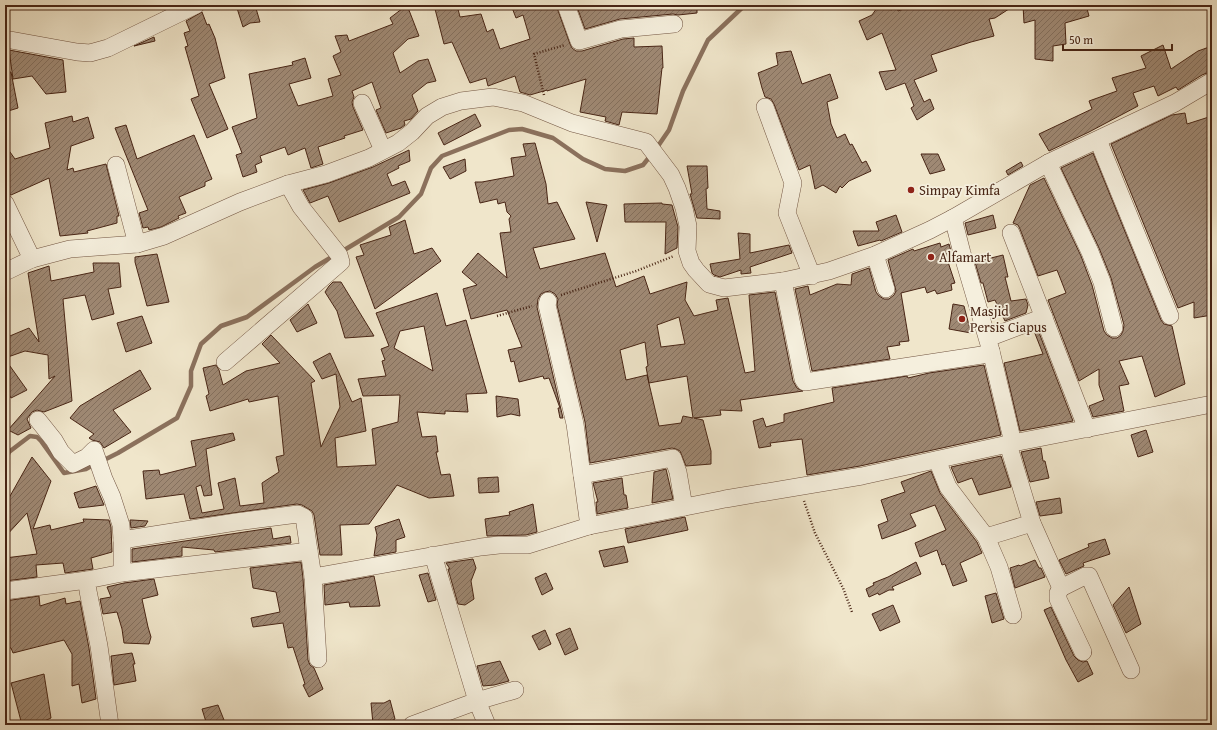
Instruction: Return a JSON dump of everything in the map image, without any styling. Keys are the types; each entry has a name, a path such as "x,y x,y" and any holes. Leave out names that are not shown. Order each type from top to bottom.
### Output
{"street":[{"path":"5,39 90,53 108,48 196,5"},
{"path":"566,5 579,41 620,29 674,24"},
{"path":"5,272 32,259 70,249 137,244 164,236 240,202 288,184 326,174 369,158 398,143 412,132 427,116 442,107 461,101 493,97 523,104 546,111 572,122 646,142 671,175 677,188 687,220 687,251 691,263 709,284 724,288 783,281 812,276 875,255 954,218 1048,163 1175,103 1212,81"},
{"path":"362,103 383,150"},
{"path":"765,107 793,184 788,205 788,215 812,276"},
{"path":"1098,140 1170,316"},
{"path":"1048,163 1090,252 1102,282 1114,328"},
{"path":"116,165 137,244"},
{"path":"225,362 341,262 336,251 301,207 288,184"},
{"path":"5,203 32,259"},
{"path":"954,218 972,289 989,345 1010,444 1032,523 1061,588"},
{"path":"1011,233 1086,429"},
{"path":"875,255 886,289"},
{"path":"783,281 803,379 805,382 982,355 989,345 1044,317"},
{"path":"548,301 547,305 575,424 589,526"},
{"path":"313,577 481,547 499,545 528,545 589,526 725,498 862,476 1010,444 1212,404"},
{"path":"38,420 54,440 61,452 73,464 87,457 94,450 116,508 120,525 122,540 122,573"},
{"path":"582,475 673,458 678,472 684,507"},
{"path":"937,460 948,487 986,537 999,567 1013,615"},
{"path":"122,540 298,514 304,517 313,577 318,658"},
{"path":"986,537 1032,523"},
{"path":"5,591 87,580 122,573 309,551"},
{"path":"433,555 477,701 487,725"},
{"path":"1083,652 1058,599 1058,593 1061,588 1085,576 1089,576 1131,670"},
{"path":"87,580 99,646 110,725"},
{"path":"412,725 477,701 515,690"}],"path":[{"path":"546,111 534,54 579,41"},
{"path":"497,316 548,301 552,298 636,271 687,251"},
{"path":"800,487 815,533 843,588 852,612"}],"building":[{"path":"236,5 255,5 260,22 250,23 243,27"},
{"path":"407,5 419,36 408,39 393,53 400,73 418,61 428,59 436,81 427,83 412,95 418,111 411,119 404,121 405,125 401,128 386,133 376,110 381,108 372,82 352,91 354,97 352,102 353,107 363,130 318,147 323,164 311,168 305,148 288,155 285,147 260,156 262,162 255,165 257,172 243,177 236,155 242,153 232,127 257,118 249,74 293,65 292,62 305,58 311,78 289,84 298,106 333,96 328,79 341,75 333,56 341,52 335,36 347,35 349,41 393,24 390,18"},
{"path":"434,5 457,5 460,17 481,14 487,32 493,29 500,49 530,39 523,15 516,18 511,5 556,5 570,44 576,51 582,51 623,39 634,38 634,47 662,46 663,68 657,114 622,112 619,125 605,121 606,117 580,112 586,79 530,95 520,92 515,76 488,86 486,78 470,83 452,42 444,44"},
{"path":"591,5 697,5 697,13 620,19 585,29 577,7"},
{"path":"879,5 883,5 891,10 897,8 898,11 914,5 1015,5 995,18 989,19 994,36 931,55 937,71 914,80 924,102 930,99 934,109 917,120 911,108 914,106 905,83 886,90 879,72 896,70 882,33 867,40 859,21 872,15"},
{"path":"1023,5 1086,5 1089,16 1065,23 1066,44 1053,46 1053,61 1035,59 1035,20 1024,23"},
{"path":"202,12 207,25 209,24 215,38 225,78 209,84 228,129 207,138 191,99 199,96 185,47 188,46 184,33 190,31 186,21"},
{"path":"154,37 155,41 134,46"},
{"path":"1163,45 1171,69 1198,51 1212,46 1212,71 1202,75 1178,90 1176,87 1158,96 1154,86 1133,93 1138,106 1049,151 1039,134 1092,109 1089,101 1117,91 1112,78 1146,68 1141,56"},
{"path":"9,50 63,60 66,92 46,94 32,76 13,79"},
{"path":"791,51 802,84 830,74 838,98 827,102 831,124 837,138 845,134 850,145 852,144 862,163 866,161 871,171 849,181 842,188 840,186 836,193 823,185 815,189 810,165 799,170 774,104 771,99 765,97 762,88 758,73 778,65 776,53"},
{"path":"11,72 18,108 5,112 5,73"},
{"path":"1185,113 1187,124 1212,116 1212,315 1194,318 1194,302 1178,308 1111,144 1172,115"},
{"path":"475,114 481,126 444,145 438,133"},
{"path":"72,116 73,122 88,117 94,138 71,146 67,170 73,168 74,172 106,164 119,216 117,216 117,223 87,231 88,233 60,236 49,178 11,195 5,190 5,145 15,159 50,148 45,123"},
{"path":"126,125 137,159 194,135 212,179 205,182 205,186 179,197 186,213 178,216 179,218 161,227 149,230 148,227 143,228 139,213 148,210 115,128"},
{"path":"535,143 546,184 548,204 557,202 575,239 533,248 540,269 605,253 616,287 644,276 650,294 687,282 685,300 694,316 718,310 716,300 728,298 745,373 755,371 749,295 775,292 793,381 797,388 803,391 740,400 742,411 720,410 721,415 694,418 703,420 711,451 711,464 686,466 680,451 672,448 590,463 585,422 557,305 558,299 555,294 550,291 541,294 538,299 537,307 563,418 560,418 558,408 560,408 549,378 544,379 543,376 519,382 514,361 511,362 508,350 522,347 507,310 471,319 463,289 477,285 462,272 478,253 507,278 500,233 511,232 509,219 511,216 507,212 505,202 498,204 497,199 480,203 475,182 514,176 511,158 526,156 523,144","holes":["679,317 685,344 661,347 657,325","645,342 648,366 646,367 649,383 687,376 693,418 683,416 681,423 659,426 647,375 626,380 620,350"]},
{"path":"409,150 410,161 398,166 399,168 387,174 392,186 405,181 410,193 339,222 328,196 310,203 303,190 329,183 373,167"},
{"path":"1093,153 1161,320 1164,324 1172,326 1185,384 1155,397 1142,356 1119,361 1129,384 1119,386 1124,411 1093,417 1089,406 1104,400 1099,385 1099,369 1079,381 1048,300 1066,293 1057,270 1038,276 1020,229 1018,225 1013,223 1030,185 1044,178 1081,256 1092,285 1104,331 1112,338 1117,338 1121,335 1124,325 1111,278 1099,248 1061,168"},
{"path":"921,154 938,154 945,170 930,174"},
{"path":"465,159 466,171 450,179 443,167"},
{"path":"1021,162 1023,166 1008,175 1006,171"},
{"path":"687,166 707,166 707,209 720,211 720,219 697,218 690,194 692,194"},
{"path":"586,202 607,205 597,242"},
{"path":"662,203 672,205 678,227 677,248 665,254 666,222 625,222 624,204"},
{"path":"896,215 902,232 881,241 858,246 853,231 879,231 876,222"},
{"path":"993,215 996,228 968,235 965,223"},
{"path":"405,220 414,254 432,248 441,261 375,309 356,257 364,255 360,245 391,235 389,227"},
{"path":"738,233 750,234 750,253 789,245 792,253 750,267 751,273 741,274 741,270 720,277 714,275 710,264 740,259"},
{"path":"940,243 941,247 949,244 953,258 947,259 955,283 951,284 952,290 937,294 935,290 927,293 925,287 901,293 909,341 899,342 900,345 887,347 890,359 812,371 795,289 808,286 810,295 837,284 851,285 852,274 869,268 876,292 884,299 889,299 896,291 888,260 913,249 914,251"},
{"path":"157,254 169,302 147,306 135,257"},
{"path":"1003,255 1008,277 1005,277 1011,301 1026,299 1028,305 1026,313 1005,321 995,300 988,302 975,262"},
{"path":"93,263 119,263 121,287 108,289 114,314 92,320 85,295 63,299 72,401 44,412 37,410 32,412 27,419 31,428 18,435 8,430 55,376 49,379 48,355 25,351 5,358 5,338 29,328 39,342 28,273 49,266 51,281 94,272"},
{"path":"333,282 341,282 374,336 345,338 337,311 325,292"},
{"path":"437,293 446,326 466,320 487,393 466,394 468,412 445,411 445,414 417,412 422,437 436,436 438,452 436,452 441,475 450,474 454,496 429,498 397,485 369,524 340,525 342,555 320,555 314,515 312,511 302,505 297,504 190,519 184,494 146,499 143,471 159,470 160,475 196,466 191,441 233,433 235,440 206,449 212,495 204,496 201,485 196,487 202,513 224,509 218,483 235,478 240,506 264,503 262,483 279,472 276,457 284,455 278,396 249,402 248,399 210,411 206,396 209,394 203,368 216,365 223,385 246,371 280,363 262,344 271,335 315,381 311,383 321,447 340,407 336,374 322,379 313,362 330,353 352,402 361,398 366,431 335,438 337,467 376,465 372,429 398,422 400,395 363,396 358,379 386,376 382,361 385,360 381,349 389,346 376,313","holes":["424,326 433,371 394,348 400,331"]},
{"path":"308,304 317,323 297,332 290,320"},
{"name":"Masjid Persis Ciapus","path":"953,304 964,306 971,333 949,329"},
{"path":"142,316 152,343 126,352 117,323"},
{"path":"1038,330 1073,421 1020,431 1004,363 1043,354 1034,331"},
{"path":"5,359 27,390 11,398 5,387"},
{"path":"984,365 1001,435 860,466 807,475 802,439 770,443 771,446 759,448 753,421 763,418 766,427 784,422 784,414 834,402 832,388 907,376 908,378 929,373"},
{"path":"140,370 151,389 113,410 131,432 104,448 100,442 89,438 94,434 70,418 80,406"},
{"path":"496,396 518,399 520,416 511,414 497,417"},
{"path":"1146,430 1153,452 1138,457 1131,435"},
{"path":"1041,448 1043,461 1045,461 1049,478 1030,482 1021,452"},
{"path":"1001,456 1011,487 979,495 972,478 958,483 951,467"},
{"path":"32,457 51,481 33,529 50,525 51,530 84,522 83,519 109,520 111,527 112,552 91,558 93,569 65,573 63,563 36,565 37,577 5,581 5,558 37,554 27,513 5,537 5,505"},
{"path":"666,469 673,499 652,503 654,472"},
{"path":"931,471 940,493 977,542 982,553 960,563 967,581 953,586 945,564 942,565 937,550 920,557 915,543 946,530 935,505 910,514 916,526 882,539 878,525 888,521 881,500 905,492 901,482"},
{"path":"498,477 499,492 479,493 478,478"},
{"path":"622,478 624,495 626,495 628,508 597,514 596,502 598,502 593,483"},
{"path":"96,486 104,505 79,508 74,493"},
{"path":"1060,498 1062,513 1040,516 1036,502"},
{"path":"533,504 537,532 526,535 487,536 485,519 510,515 509,512"},
{"path":"685,517 688,530 628,543 625,529"},
{"path":"399,519 405,537 396,540 396,552 374,556 377,535 375,527"},
{"path":"130,520 148,521 145,526 131,528"},
{"path":"271,528 273,539 290,536 291,543 215,552 214,550 182,547 182,556 132,562 132,549"},
{"path":"1105,539 1110,554 1083,563 1084,566 1066,574 1059,560 1089,547 1088,544"},
{"path":"624,546 628,562 604,567 599,551"},
{"path":"473,559 476,568 471,581 474,599 465,605 458,604 448,569 450,569 446,563"},
{"path":"1035,560 1045,577 1015,588 1010,568"},
{"path":"301,562 308,660 310,665 314,668 323,689 309,697 303,685 305,684 293,647 288,648 283,623 253,627 251,618 280,612 276,592 253,588 250,568"},
{"path":"916,562 921,574 892,587 894,590 889,590 879,595 878,593 869,597 866,589 874,585 873,583"},
{"path":"428,573 436,600 428,602 419,575"},
{"path":"546,573 553,589 542,595 535,578"},
{"path":"374,576 380,606 350,607 349,602 325,605 324,585"},
{"path":"154,579 158,595 142,599 151,637 149,644 124,643 117,612 103,614 100,599 111,597 107,587"},
{"path":"1129,587 1141,624 1126,633 1113,605"},
{"path":"996,593 1004,619 992,623 985,596"},
{"path":"39,596 40,606 65,598 66,604 80,601 89,648 96,699 82,703 79,684 72,686 72,654 64,640 13,653 11,648 5,647 5,601"},
{"path":"893,605 900,622 880,631 872,614"},
{"path":"1051,607 1074,656 1083,662 1087,661 1093,674 1078,682 1066,660 1044,610"},
{"path":"570,628 578,649 565,655 556,634"},
{"path":"545,630 551,644 539,650 532,636"},
{"path":"132,653 135,664 133,664 136,681 114,685 111,656"},
{"path":"500,661 509,681 483,686 477,666"},
{"path":"44,674 51,718 36,725 22,725 11,683"},
{"path":"390,700 395,719 388,723 373,724 371,703 384,703"},
{"path":"218,705 226,725 207,725 202,709"}],"waterway":[{"path":"656,149 669,130 683,91 708,40 745,5"},
{"path":"341,252 399,217 421,194 431,168 442,156 509,130 522,129 553,138 583,159 605,169 625,171 643,165 651,155"},
{"path":"102,461 177,418 191,386 191,371 201,344 221,326 247,317 315,267 335,255"},
{"path":"5,460 9,452 30,436 37,437 41,441 64,473 86,469 95,464"}],"place":[{"name":"Simpay Kimfa","path":"911,190"},
{"name":"Alfamart","path":"931,257"},
{"name":"Masjid Persis Ciapus","path":"962,319"}]}
